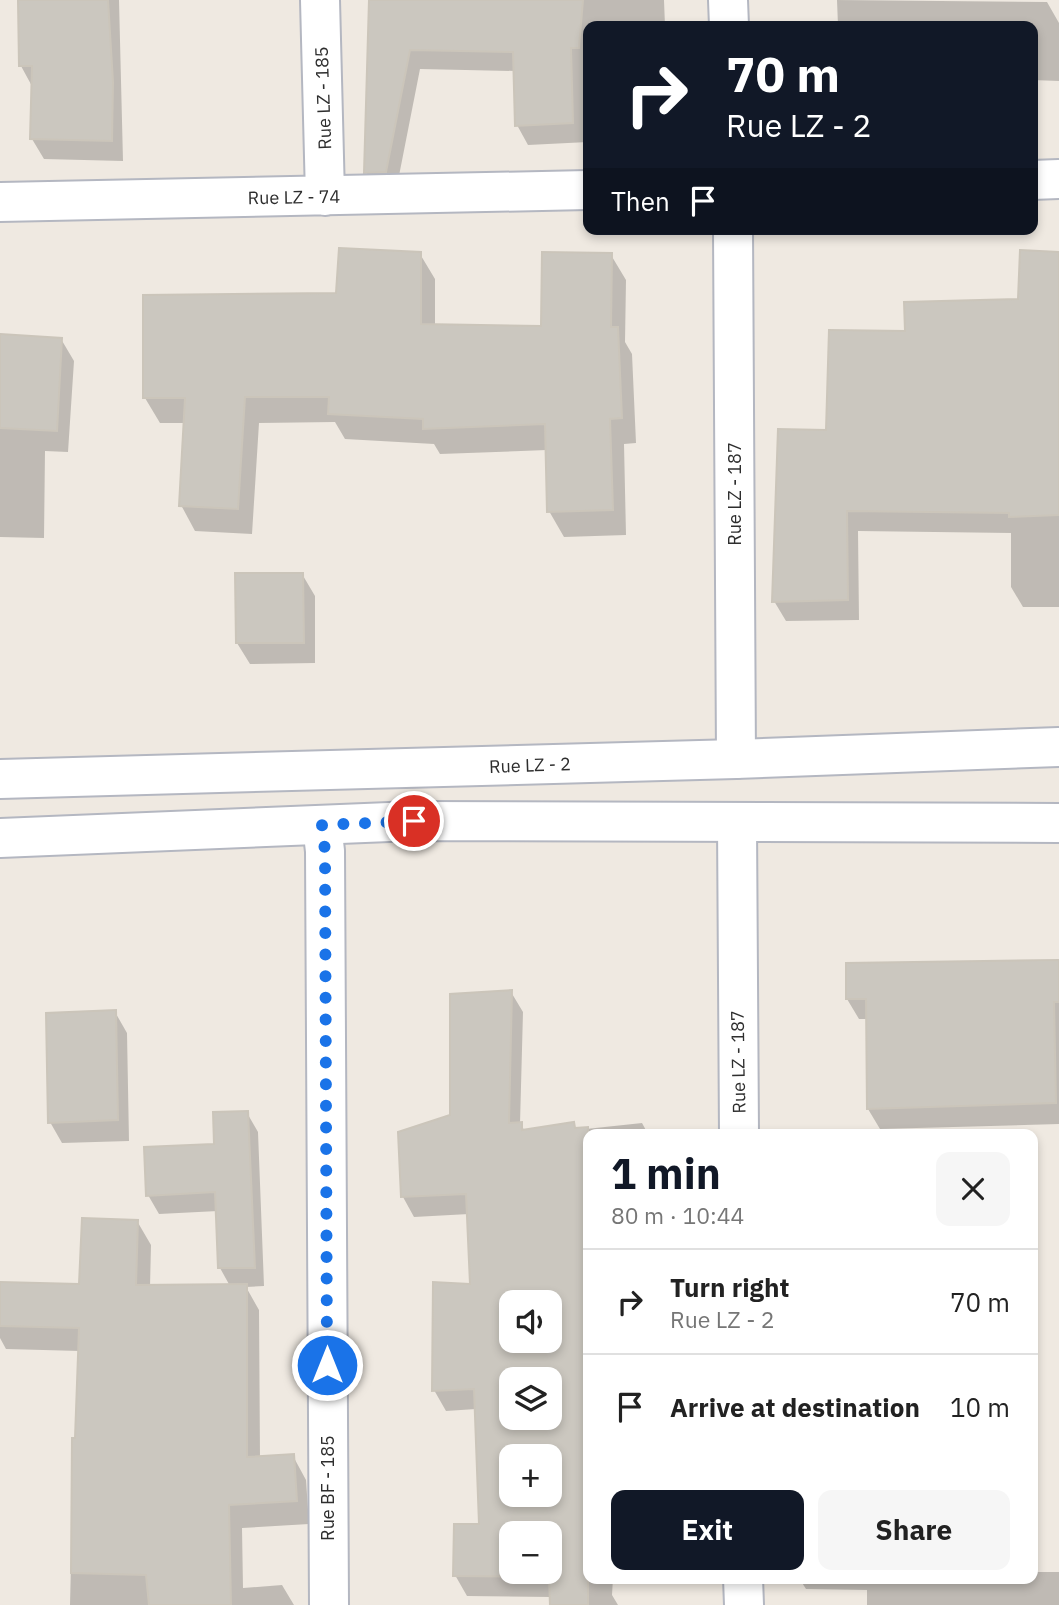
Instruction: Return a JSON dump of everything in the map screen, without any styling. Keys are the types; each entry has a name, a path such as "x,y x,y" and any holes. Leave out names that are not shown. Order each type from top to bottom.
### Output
{"street":[{"name":"Rue LZ - 185","path":"320,0 325,196"},
{"path":"729,0 729,21"},
{"path":"1038,180 1059,179"},
{"name":"Rue LZ - 74","path":"0,202 583,190"},
{"name":"Rue LZ - 187","path":"733,235 736,759"},
{"name":"Rue LZ - 2","path":"0,779 736,759 1059,747"},
{"path":"0,838 414,821 1059,823"},
{"name":"Rue LZ - 187","path":"737,823 739,1129"},
{"name":"Rue BF - 185","path":"322,825 325,865 329,1605"},
{"path":"743,1584 744,1605"}],"building":[{"path":"18,0 108,0 113,82 112,141 30,139 32,66 19,66"},
{"path":"369,0 583,0 579,48 571,48 573,123 515,126 513,52 410,50 386,172 364,173"},
{"path":"339,248 421,252 421,324 541,326 542,252 612,253 611,327 618,327 622,418 610,419 613,510 547,512 545,424 423,429 423,419 328,414 329,397 245,397 238,509 179,506 185,398 143,398 143,295 336,293"},
{"path":"1020,250 1059,252 1059,515 1009,517 1009,513 847,511 848,600 772,602 778,429 826,430 829,330 905,331 904,302 1018,299"},
{"path":"0,334 62,338 57,431 0,428"},
{"path":"235,573 303,573 304,643 236,643"},
{"path":"1059,960 1059,1002 1054,1002 1056,1103 867,1109 866,999 846,999 846,963"},
{"path":"512,990 509,1123 522,1122 522,1130 574,1122 575,1128 588,1127 583,1129 583,1584 588,1584 588,1605 550,1605 549,1584 562,1584 562,1521 499,1521 499,1576 453,1576 454,1524 479,1524 474,1389 432,1391 433,1282 470,1284 466,1194 401,1197 398,1132 450,1115 450,994"},
{"path":"116,1010 118,1120 48,1123 46,1013"},
{"path":"248,1111 255,1268 218,1268 215,1192 146,1196 144,1147 214,1144 213,1112"},
{"path":"82,1218 138,1220 136,1285 247,1284 247,1457 294,1454 297,1501 229,1505 231,1605 149,1605 146,1575 71,1573 72,1438 75,1438 79,1328 0,1326 0,1282 79,1284"}],"route":[{"path":"327,1365 325,851 322,825 414,821"}]}
